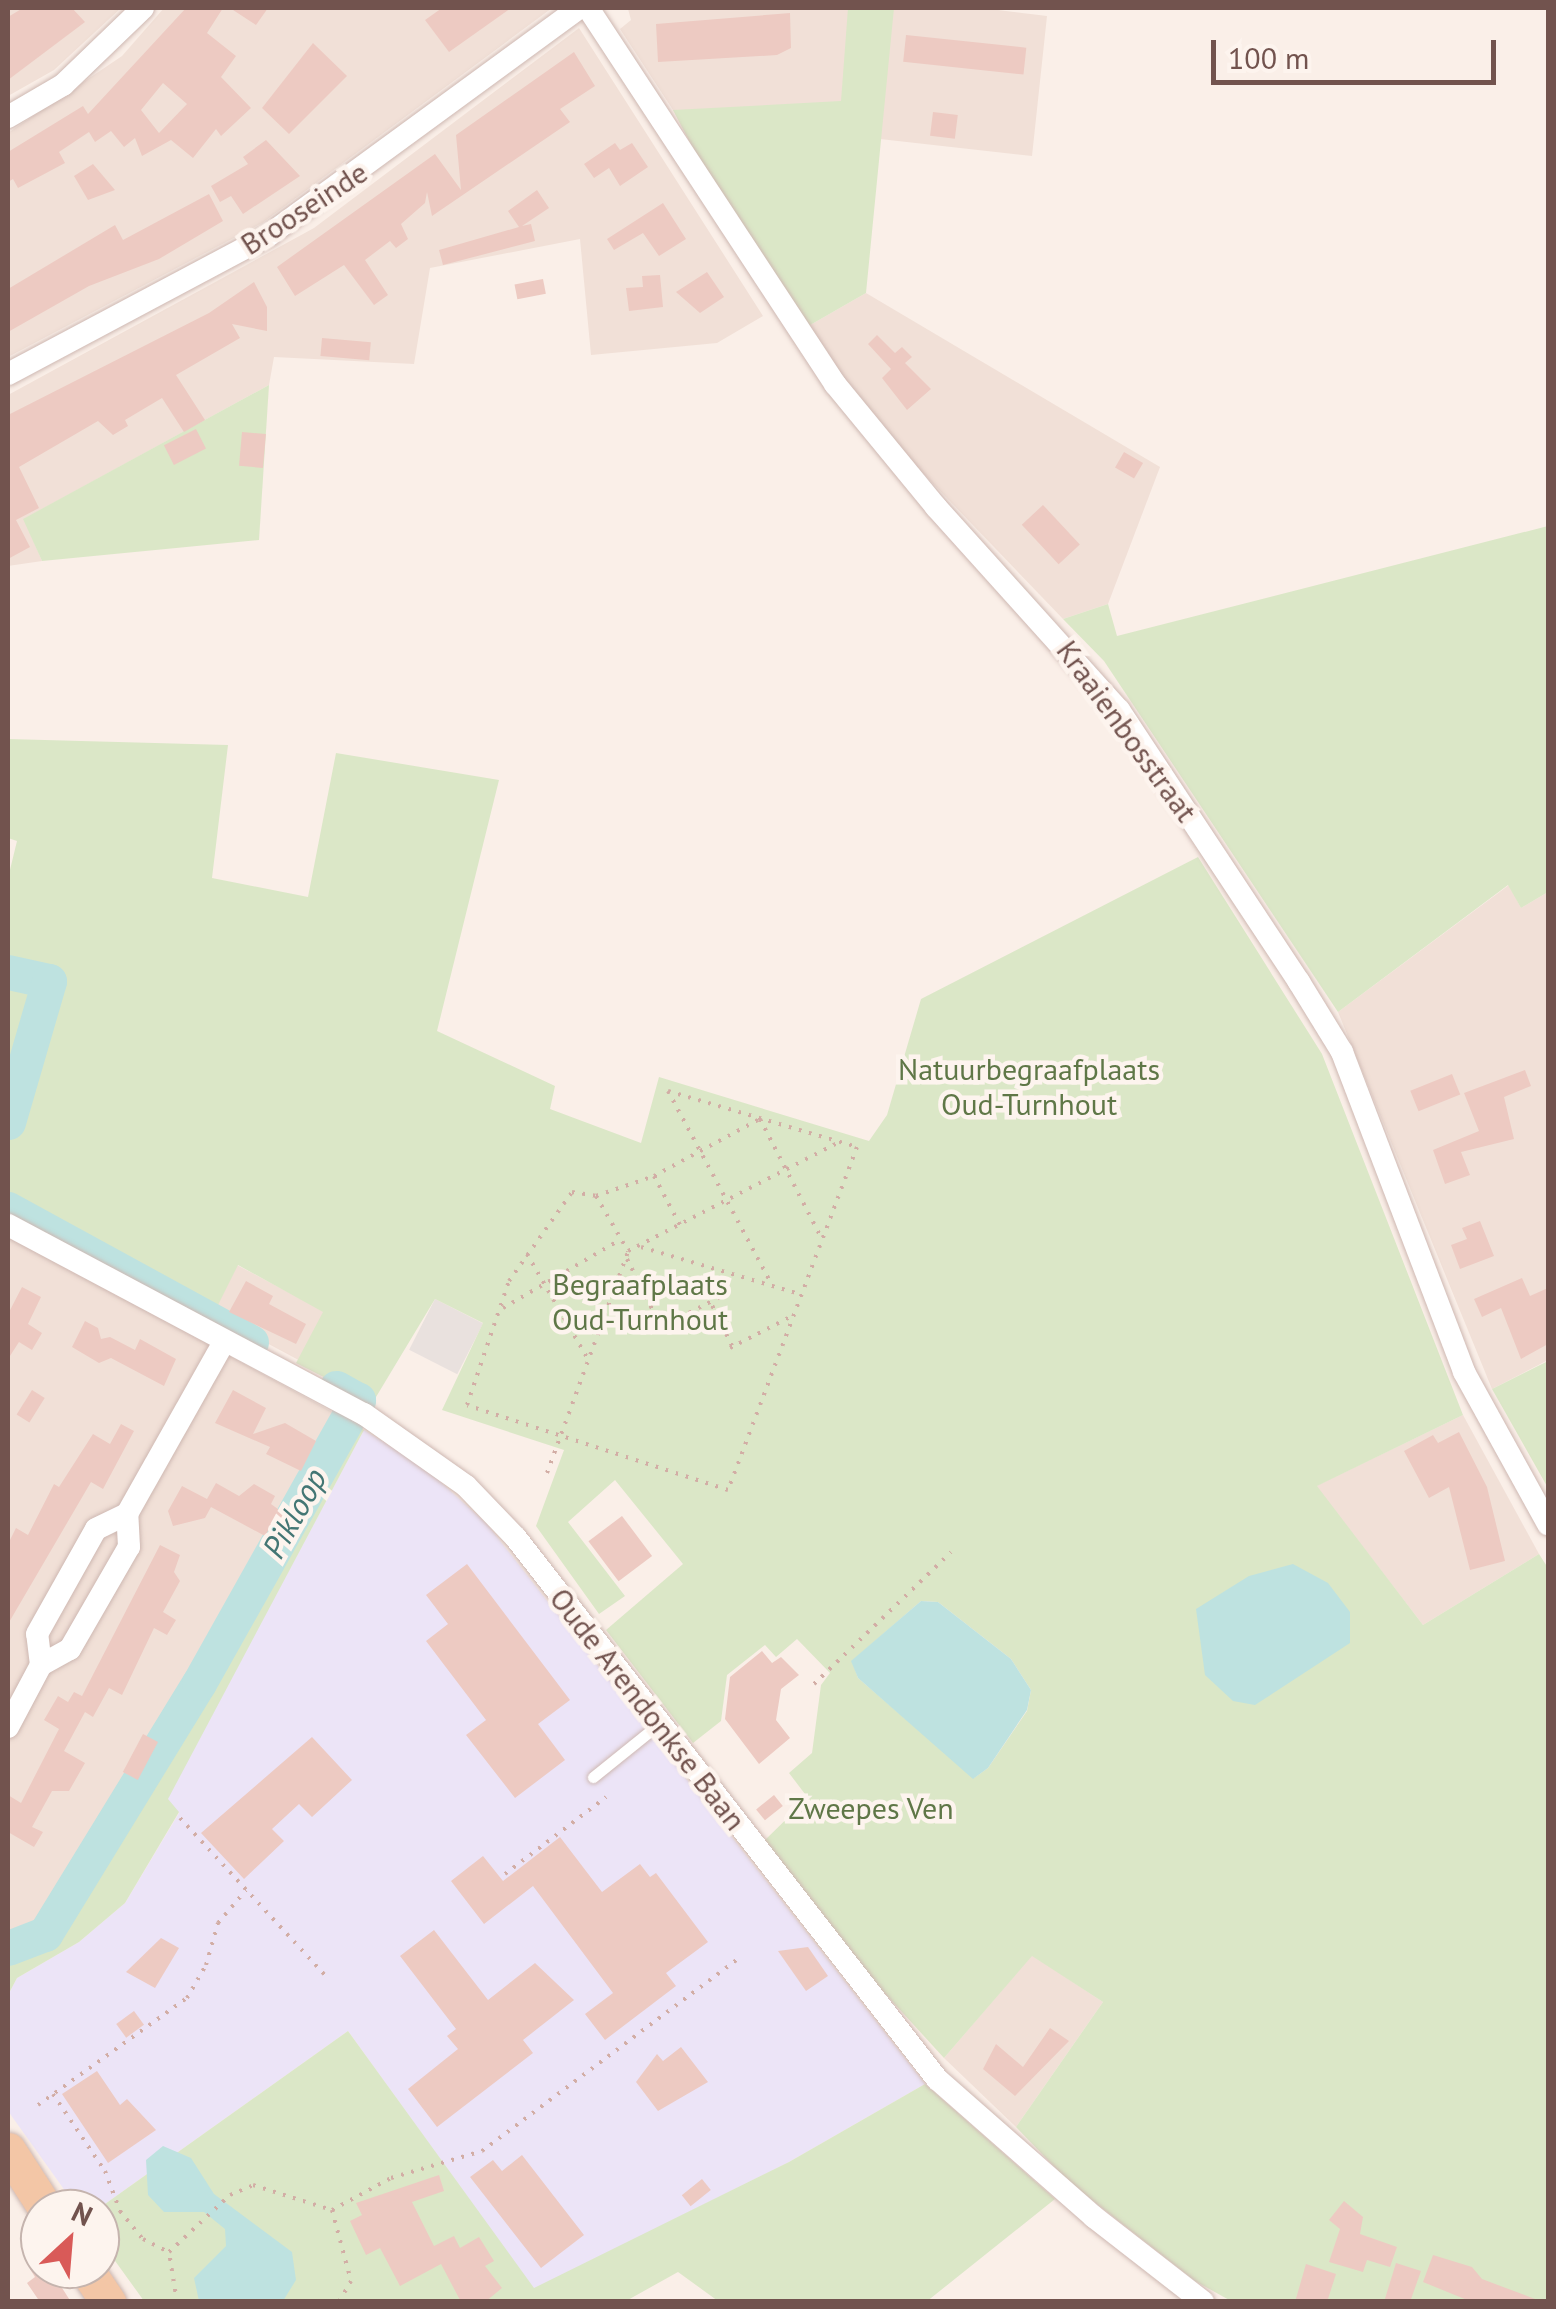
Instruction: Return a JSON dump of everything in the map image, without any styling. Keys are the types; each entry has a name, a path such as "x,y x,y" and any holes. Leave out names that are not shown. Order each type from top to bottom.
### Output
{"main road":[{"path":"8,2150 33,2189"}],"street":[{"path":"8,117 63,85 142,8"},
{"name":"Brooseinde","path":"8,374 269,235 578,8"},
{"name":"Kraaienbosstraat","path":"588,8 835,384 1119,710 1300,982 1342,1052 1464,1372 1548,1524"},
{"name":"Oude Arendonkse Baan","path":"8,1225 364,1414 466,1486 508,1529 937,2079 1094,2218 1203,2302"},
{"path":"41,1665 38,1634 79,1559 96,1529 126,1514 224,1342"},
{"path":"8,1727 41,1665 70,1649 129,1547 126,1514"}],"lane":[{"path":"592,1776 659,1724"}],"path":[{"path":"760,1119 700,1151 654,1176 596,1196 572,1192 527,1254 467,1405 728,1490 857,1147 668,1091 700,1151 728,1202 772,1285"},
{"path":"760,1119 822,1239"},
{"path":"547,1473 564,1437 627,1254 843,1140"},
{"path":"654,1176 682,1227"},
{"path":"596,1196 661,1327 728,1293"},
{"path":"502,1309 620,1240"},
{"path":"642,1247 802,1294"},
{"path":"527,1254 589,1361"},
{"path":"703,1286 731,1347 790,1317"},
{"path":"814,1684 951,1552"},
{"path":"505,1874 606,1797"},
{"path":"180,1818 326,1976"},
{"path":"38,2104 187,1998 206,1964 218,1923 246,1890"},
{"path":"332,2210 354,2193 482,2151 740,1956"},
{"path":"53,2094 105,2172 120,2211 143,2239 169,2252"},
{"path":"169,2252 224,2202 253,2185 332,2210"},
{"path":"332,2210 350,2268 339,2302"},
{"path":"169,2252 177,2302"},
{"path":"643,2302 682,2302"}],"shaded area":[{"path":"8,8 121,8 54,70 8,96"},
{"path":"164,8 552,8 262,223 8,357 8,133 122,56"},
{"path":"982,8 1047,16 1032,156 880,139 881,124 731,220 673,110 620,29 631,20 628,9"},
{"path":"579,28 763,316 717,343 591,355 580,239 430,268 414,364 274,357 269,385 24,519 42,561 8,566 8,395 314,228"},
{"path":"866,293 1160,467 1108,604 1063,619 898,447 805,328"},
{"path":"1509,885 1521,908 1548,892 1548,1360 1492,1389 1338,1012"},
{"path":"8,1235 347,1420 199,1683 45,1934 8,1948"},
{"path":"237,1265 324,1311 299,1360 211,1314"},
{"path":"435,1299 483,1324 457,1374 409,1350"},
{"path":"1463,1415 1539,1554 1423,1625 1316,1486"},
{"path":"364,1430 424,1467 487,1524 925,2084 789,2162 534,2289 348,2031 120,2193 120,2189 64,2189 8,2111 8,1995 17,1978 79,1942 125,1903 179,1813 167,1799"},
{"path":"1032,1955 1103,2002 1016,2127 944,2058"}],"green space":[{"path":"848,8 894,8 866,293 805,328 731,220 673,110 841,101"},
{"path":"269,385 259,540 42,561 23,519"},
{"path":"1548,526 1548,892 1521,908 1508,885 1338,1012 1104,661 1063,619 1108,604 1117,636"},
{"path":"8,739 228,745 212,878 308,897 336,753 499,780 437,1031 555,1086 550,1109 641,1143 659,1077 869,1141 887,1115 921,999 1198,857 1322,1054 1463,1415 1317,1486 1423,1625 1539,1554 1548,1568 1548,2301 1231,2301 1195,2281 1069,2182 1016,2127 1103,2002 1032,1956 944,2058 859,1965 765,1840 808,1798 789,1773 812,1753 821,1685 830,1673 797,1639 776,1657 765,1645 727,1675 721,1721 693,1743 606,1630 683,1564 615,1480 568,1522 625,1596 599,1614 536,1526 564,1450 442,1410 483,1323 435,1299 373,1402 296,1363 323,1312 238,1265 213,1315 8,1200 8,878 17,841 8,838","holes":["921,1601 938,1602 1011,1659 1031,1690 1027,1711 988,1768 974,1778 858,1678 852,1661"]},
{"path":"1548,1361 1548,1488 1492,1389"},
{"path":"347,1420 364,1430 168,1799 179,1812 125,1903 79,1942 17,1978 8,1995 9,1946 45,1934 199,1683"},
{"path":"348,2031 534,2288 789,2162 925,2084 1055,2199 926,2302 718,2301 678,2272 626,2301 144,2301 120,2268 120,2193"}],"water":[{"path":"1293,1564 1328,1583 1350,1612 1350,1643 1255,1705 1233,1701 1205,1675 1196,1609 1249,1576"},
{"path":"921,1601 938,1602 1011,1659 1031,1690 1027,1710 988,1768 973,1779 858,1678 851,1661"},
{"path":"163,2146 191,2158 214,2194 292,2252 296,2280 283,2301 199,2301 194,2278 226,2246 225,2229 204,2212 164,2212 148,2195 146,2160"}],"building":[{"path":"23,8 72,8 85,22 8,80 8,17"},
{"path":"186,8 223,8 207,33 236,56 221,77 251,108 221,136 216,129 193,158 171,140 142,156 135,138 124,147 111,131 95,142 89,132 59,152 65,163 18,188 13,179 8,182 8,152 83,106 88,114","holes":["163,83 187,104 159,133 141,110"]},
{"path":"230,8 268,8 256,25"},
{"path":"442,8 511,8 449,52 425,20"},
{"path":"790,13 791,48 777,55 658,62 656,24"},
{"path":"906,35 1026,48 1024,75 903,62"},
{"path":"313,43 347,76 289,134 262,108"},
{"path":"574,52 595,86 560,109 570,122 432,216 427,192 425,203 401,224 408,239 396,248 390,241 365,260 388,295 374,305 344,265 295,296 277,267 435,154 461,190 456,135"},
{"path":"933,112 958,115 955,139 930,136"},
{"path":"266,140 300,176 243,214 231,196 220,202 211,186 248,164 243,157"},
{"path":"615,143 620,150 632,143 648,167 620,186 609,168 594,178 584,164"},
{"path":"93,164 115,190 88,200 74,176"},
{"path":"537,190 549,208 522,226 531,224 535,241 443,265 439,250 519,227 508,211"},
{"path":"209,194 223,221 159,259 89,286 8,332 8,289 115,225 123,240"},
{"path":"663,203 686,239 659,256 643,233 614,250 607,239"},
{"path":"707,272 724,297 700,313 676,292"},
{"path":"660,275 663,307 629,311 626,288 643,287 642,276"},
{"path":"543,279 546,294 517,299 515,285"},
{"path":"254,282 267,307 267,331 232,324 240,338 176,375 205,420 184,432 162,398 125,420 128,426 113,435 98,421 19,467 39,508 16,520 30,547 8,559 8,415 209,313"},
{"path":"877,335 895,353 902,347 912,357 905,363 931,389 907,410 882,378 891,369 868,344"},
{"path":"322,338 371,342 369,360 320,356"},
{"path":"196,429 206,449 174,465 164,445"},
{"path":"242,432 266,434 263,468 239,466"},
{"path":"1124,452 1143,463 1134,479 1115,468"},
{"path":"1043,505 1080,544 1059,564 1022,525"},
{"path":"1525,1070 1531,1086 1504,1097 1514,1139 1461,1152 1470,1175 1445,1184 1433,1150 1479,1131 1464,1093"},
{"path":"1452,1074 1460,1094 1419,1111 1410,1091"},
{"path":"1480,1221 1494,1256 1460,1269 1451,1245 1467,1239 1462,1228"},
{"path":"1522,1278 1530,1296 1548,1288 1548,1344 1521,1359 1501,1308 1482,1317 1474,1299"},
{"path":"246,1281 273,1296 269,1304 306,1324 296,1344 229,1312"},
{"path":"22,1287 41,1297 28,1324 42,1333 32,1350 19,1342 8,1359 8,1314"},
{"path":"85,1321 98,1328 101,1339 110,1337 135,1350 140,1339 176,1359 164,1386 111,1358 99,1363 72,1347"},
{"path":"32,1390 45,1398 29,1423 17,1415"},
{"path":"233,1390 266,1408 253,1434 285,1423 316,1441 301,1471 266,1454 270,1447 215,1423"},
{"path":"121,1424 134,1431 103,1489 91,1482 8,1624 8,1544 16,1528 28,1535 54,1484 59,1487 93,1434 110,1444"},
{"path":"1459,1432 1487,1487 1505,1561 1470,1570 1449,1487 1429,1498 1404,1451 1433,1435 1438,1443"},
{"path":"216,1483 239,1496 254,1484 275,1496 271,1504 286,1515 278,1528 272,1524 265,1536 211,1507 205,1518 173,1526 168,1511 182,1486 207,1499"},
{"path":"622,1516 652,1556 619,1581 588,1541"},
{"path":"160,1545 180,1555 174,1572 180,1581 163,1612 176,1620 167,1635 154,1628 122,1695 109,1688 93,1717 85,1712 64,1751 85,1763 69,1791 52,1791 32,1827 43,1832 34,1847 8,1832 8,1795 21,1803 59,1729 44,1720 58,1696 68,1702 74,1692 82,1696"},
{"path":"467,1564 570,1700 538,1724 565,1760 515,1798 466,1735 486,1720 426,1641 448,1624 426,1595"},
{"path":"762,1651 772,1663 781,1657 799,1675 781,1689 776,1720 790,1738 759,1764 725,1719 730,1677"},
{"path":"143,1734 158,1742 138,1780 123,1772"},
{"path":"312,1737 352,1780 312,1817 299,1804 272,1829 284,1841 244,1879 201,1833"},
{"path":"774,1795 783,1806 765,1820 756,1809"},
{"path":"560,1837 602,1892 640,1864 650,1877 656,1873 708,1942 666,1973 676,1986 605,2040 585,2014 613,1993 533,1886 484,1924 451,1881 483,1856 503,1881"},
{"path":"434,1930 488,2000 535,1963 574,2000 523,2040 533,2053 437,2127 408,2089 458,2049 447,2036 456,2029 400,1956"},
{"path":"161,1938 179,1948 155,1988 126,1972"},
{"path":"808,1947 828,1976 806,1991 778,1951"},
{"path":"134,2011 144,2025 126,2038 116,2024"},
{"path":"1050,2028 1069,2041 1015,2096 983,2069 996,2044 1023,2067"},
{"path":"681,2047 708,2082 658,2111 636,2082 657,2054 663,2061"},
{"path":"97,2071 120,2105 127,2099 156,2130 108,2163 62,2094"},
{"path":"522,2155 584,2235 541,2268 470,2177 493,2160 502,2171"},
{"path":"439,2175 444,2191 412,2202 434,2246 454,2236 460,2248 479,2237 494,2261 485,2266 502,2288 485,2302 461,2302 441,2264 400,2286 380,2248 366,2255 350,2221 362,2215 356,2203"},
{"path":"702,2179 711,2190 691,2206 682,2195"},
{"path":"1344,2201 1363,2217 1360,2234 1397,2247 1390,2267 1367,2260 1363,2272 1329,2262 1340,2229 1329,2220"},
{"path":"1433,2255 1472,2267 1482,2279 1543,2302 1472,2302 1423,2282"},
{"path":"1396,2263 1421,2271 1410,2302 1384,2302"},
{"path":"1306,2264 1336,2274 1327,2302 1295,2302"},
{"path":"31,2289 63,2289 71,2302 40,2302"}],"waterway":[{"name":"Pikloop","path":"8,972 49,981 8,1122"},
{"name":"Pikloop","path":"8,1209 251,1342"},
{"name":"Pikloop","path":"8,1948 45,1934 199,1683 358,1400 336,1388"}],"park label":[{"name":"Natuurbegraafplaats Oud-Turnhout","path":"1029,1086"},
{"name":"Begraafplaats Oud-Turnhout","path":"640,1301"},
{"name":"Zweepes Ven","path":"871,1808"}]}
